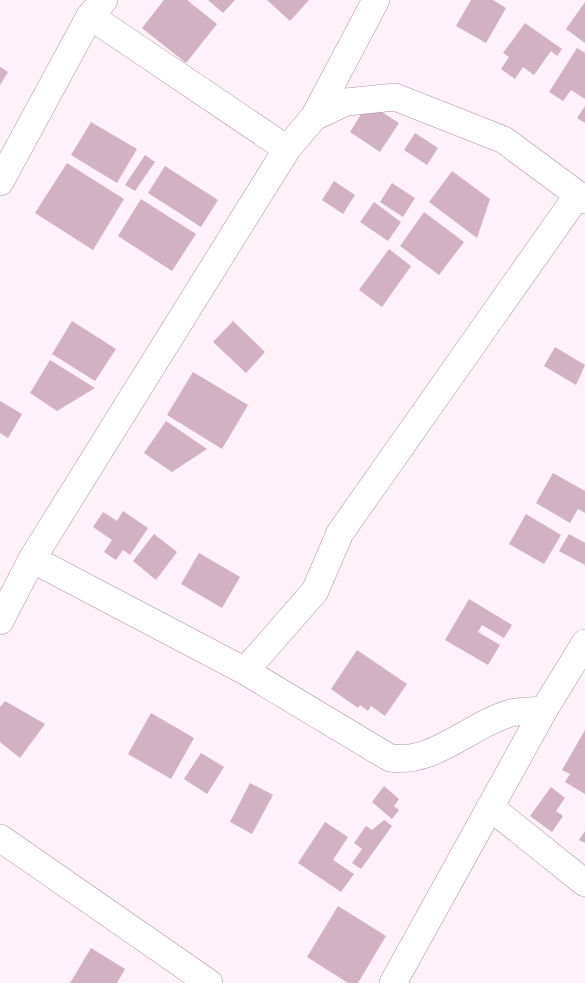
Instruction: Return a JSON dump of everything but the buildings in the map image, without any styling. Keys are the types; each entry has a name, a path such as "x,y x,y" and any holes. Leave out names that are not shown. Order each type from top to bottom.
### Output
{"street":[{"path":"0,621 32,559 287,149 314,117 376,0"},
{"path":"0,182 97,8 287,149"},
{"path":"246,671 315,591 340,533 581,198 504,140 395,97 346,102 314,117"},
{"path":"32,559 246,671 390,758 407,760 426,754 512,713 544,710"},
{"path":"393,983 544,710 585,643"},
{"path":"490,807 585,883"},
{"path":"0,838 209,983"}]}
